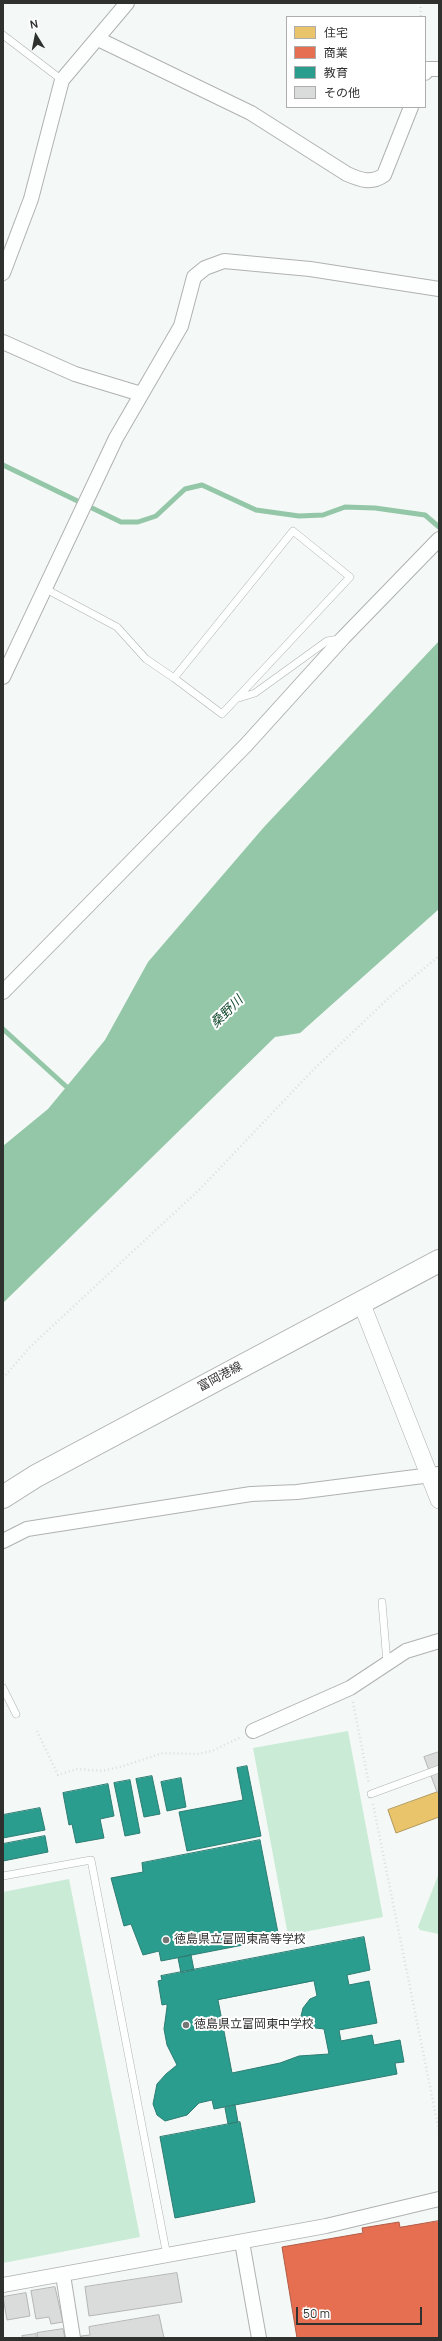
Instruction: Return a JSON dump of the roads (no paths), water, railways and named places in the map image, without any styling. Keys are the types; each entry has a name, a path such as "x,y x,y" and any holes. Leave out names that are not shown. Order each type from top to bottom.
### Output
{"main road":[{"name":"富岡港線","path":"3,1496 36,1476 439,1261"}],"street":[{"path":"3,273 31,199 57,94 62,80 127,3"},
{"path":"98,38 251,113 347,174 364,181 376,180 384,175 411,108"},
{"path":"426,69 439,69"},
{"path":"3,676 116,438 181,326 194,277 205,268 224,261 310,269 439,289"},
{"path":"3,342 75,374 141,394"},
{"path":"3,992 246,745 343,638 439,539"},
{"path":"361,1302 434,1474 439,1500"},
{"path":"3,1541 27,1529 251,1494 298,1492 434,1474"},
{"path":"253,1731 350,1688 387,1663 418,1646 439,1641"},
{"path":"3,2285 326,2226 439,2199"},
{"path":"242,2242 259,2338"},
{"path":"63,2275 73,2338"}],"lane":[{"path":"3,35 62,80"},
{"path":"44,588 117,627 146,659 222,714 239,698 350,577 293,531 174,678"},
{"path":"239,698 255,693 327,641 343,638"},
{"path":"382,1602 387,1663"},
{"path":"3,1688 16,1714"},
{"path":"371,1794 439,1769"},
{"path":"3,1876 91,1860 167,2256"}],"water":[{"name":"桑野川","path":"439,641 439,909 300,1033 275,1037 3,1303 3,1146 48,1109 105,1040 148,962 264,827"}],"waterway":[{"path":"3,465 121,522 138,522 156,516 185,489 202,485 256,510 299,516 323,515 345,507 375,508 425,515 439,527"},
{"path":"3,1029 70,1090"}],"place":[{"name":"徳島県立富岡東高等学校","path":"166,1940"},
{"name":"徳島県立富岡東中学校","path":"186,2025"}]}
